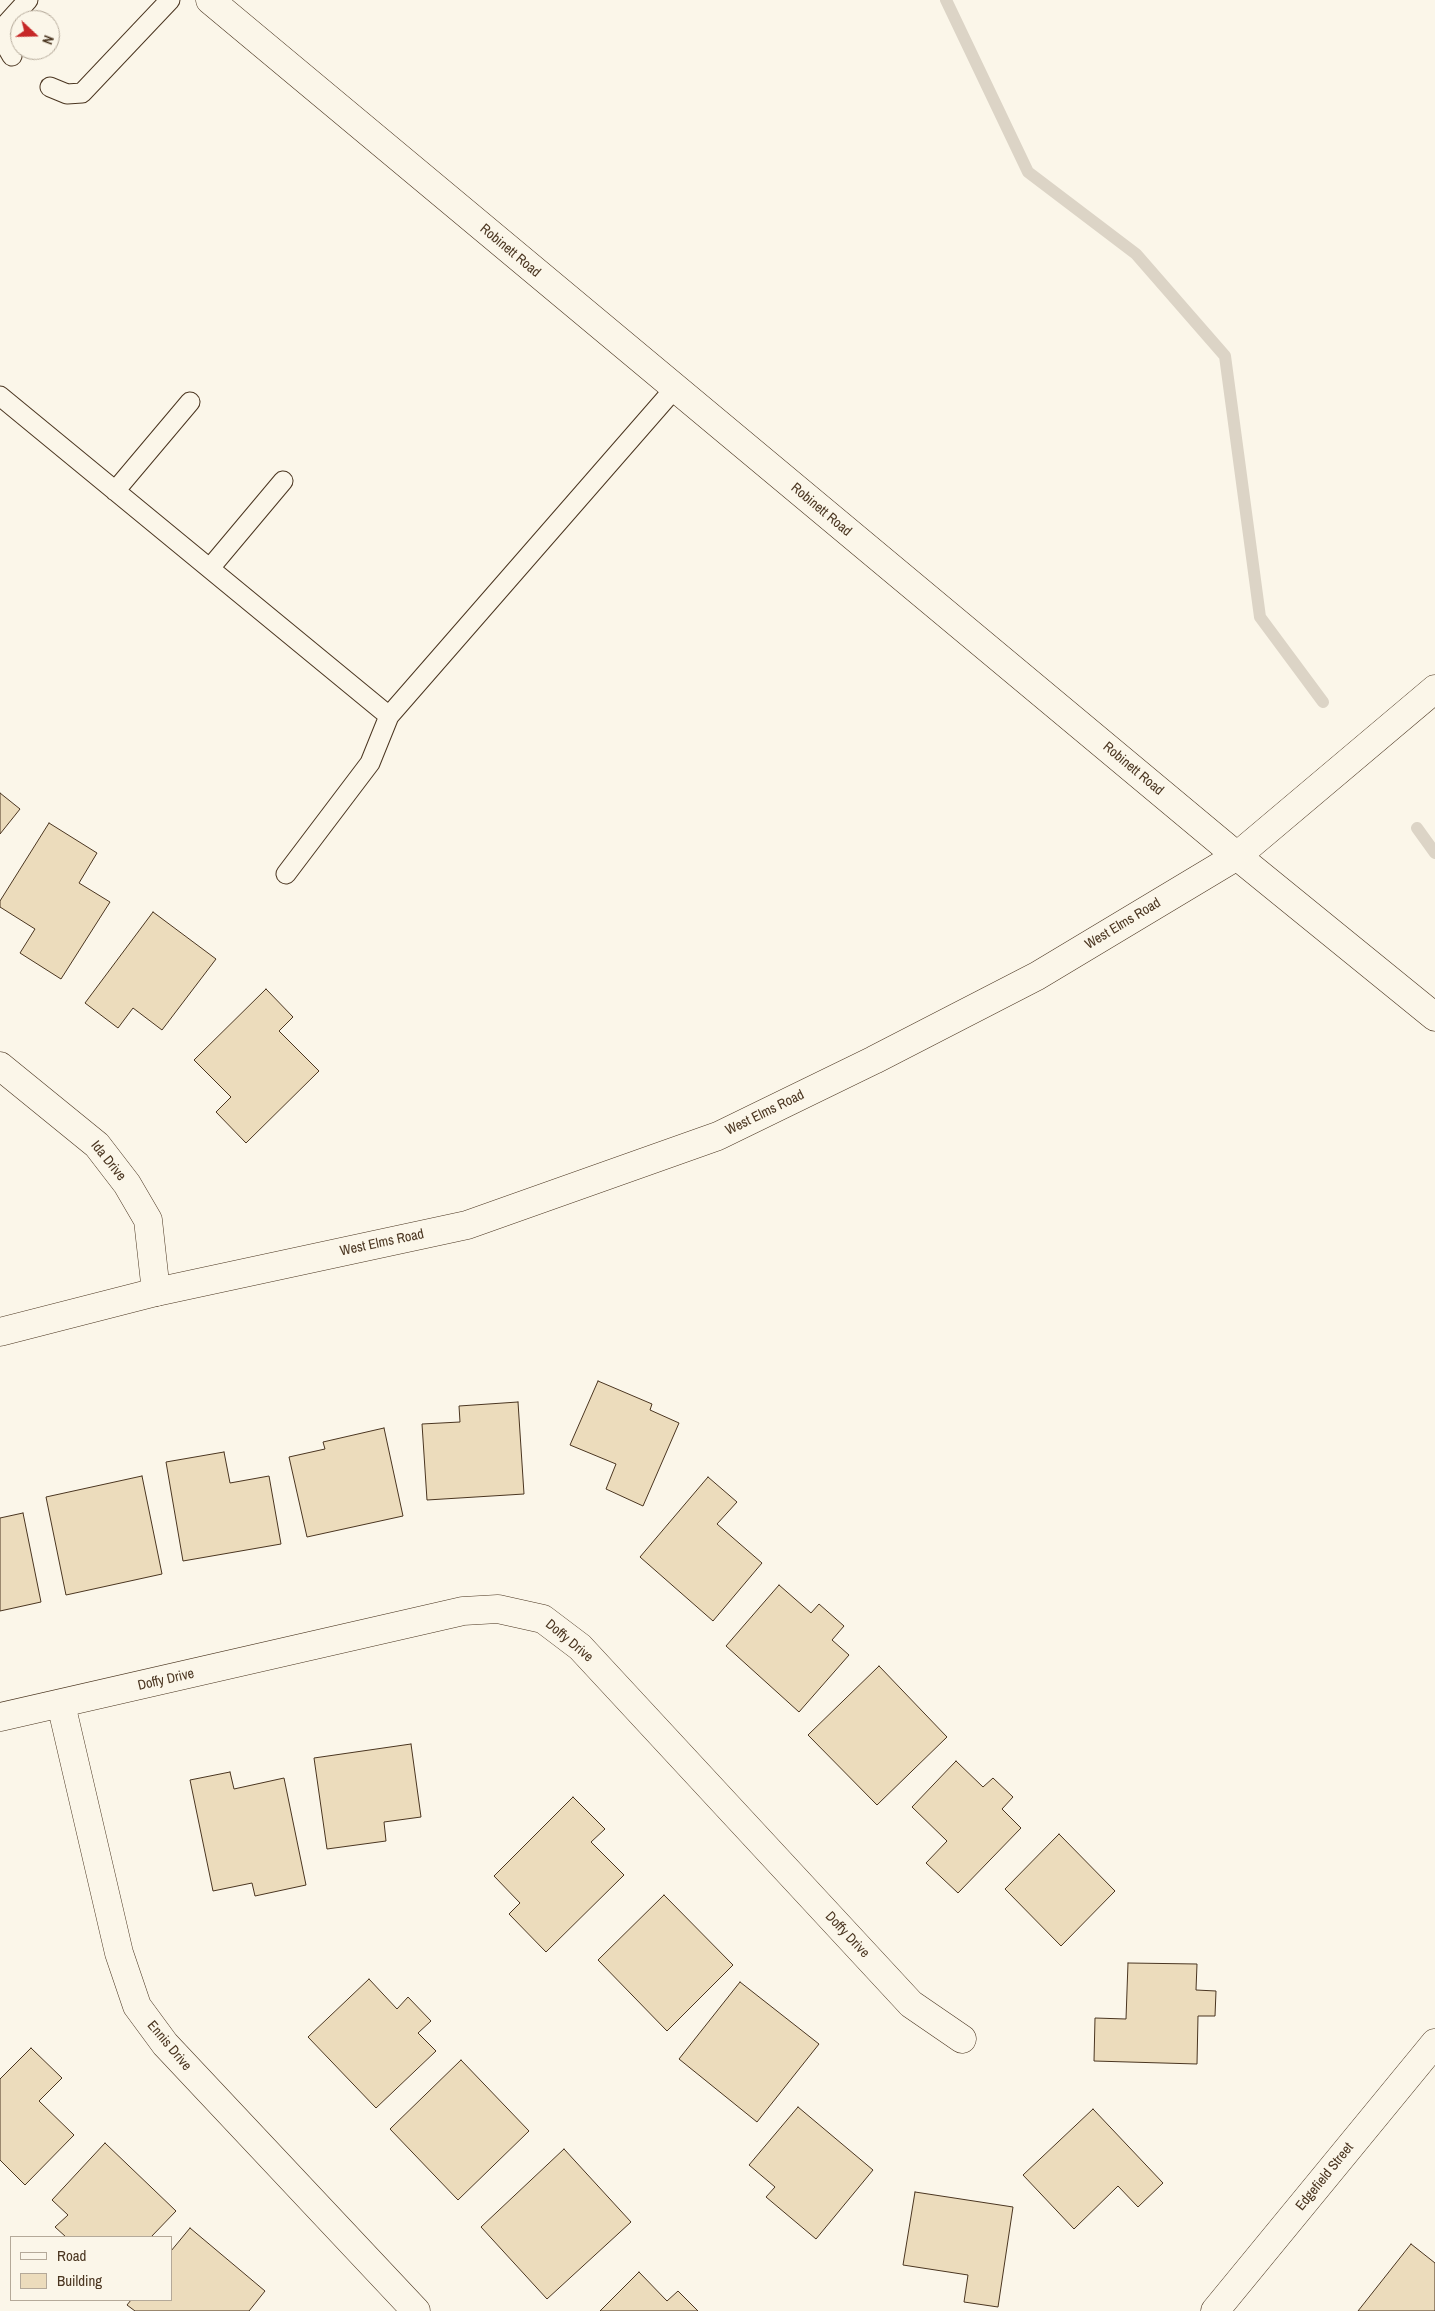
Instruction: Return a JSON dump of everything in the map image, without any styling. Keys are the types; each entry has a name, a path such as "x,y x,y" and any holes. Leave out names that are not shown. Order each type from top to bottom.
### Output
{"street":[{"name":"Robinett Road","path":"210,0 1237,856 1435,1017"},
{"name":"West Elms Road","path":"0,1332 156,1292 467,1225 718,1136 874,1060 1037,976 1237,856 1435,689"},
{"name":"Ida Drive","path":"0,1066 97,1145 127,1184 148,1220 156,1292"},
{"name":"Doffy Drive","path":"0,1717 463,1611 498,1609 543,1619 580,1647 911,2004 962,2039"},
{"name":"Ennis Drive","path":"62,1704 120,1954 137,2006 165,2044 416,2311"},
{"name":"Edgefield Street","path":"1214,2311 1435,2043"}],"lane":[{"path":"10,52 0,33 28,0"},
{"path":"50,87 67,94 82,92 170,0"},
{"path":"286,874 370,763 389,716 674,388"},
{"path":"0,396 389,716"},
{"path":"115,491 190,402"},
{"path":"210,568 283,481"}],"building":[{"path":"0,793 20,809 0,834"},
{"path":"49,823 97,853 79,883 110,902 61,979 20,953 35,929 0,907 0,901"},
{"path":"153,912 216,959 162,1030 133,1008 118,1028 85,1003"},
{"path":"266,989 293,1017 279,1031 319,1071 246,1143 216,1112 231,1097 194,1060"},
{"path":"598,1381 652,1404 650,1410 679,1423 643,1506 606,1489 616,1464 570,1445"},
{"path":"518,1402 524,1494 427,1500 422,1424 460,1422 459,1406"},
{"path":"384,1428 403,1516 307,1537 289,1457 325,1449 323,1442"},
{"path":"224,1452 230,1483 269,1476 281,1544 183,1561 166,1462"},
{"path":"142,1476 162,1574 66,1595 46,1497"},
{"path":"708,1477 737,1502 717,1524 762,1563 713,1621 640,1557"},
{"path":"23,1513 41,1602 0,1611 0,1518"},
{"path":"779,1585 811,1613 819,1604 844,1626 832,1640 849,1655 799,1712 726,1646"},
{"path":"879,1666 947,1737 877,1805 808,1735"},
{"path":"411,1744 421,1817 384,1822 386,1841 327,1849 314,1758"},
{"path":"956,1761 983,1787 993,1778 1013,1797 1002,1809 1021,1828 958,1893 926,1863 947,1841 912,1807"},
{"path":"230,1772 234,1789 284,1778 306,1885 255,1896 252,1883 213,1891 190,1780"},
{"path":"573,1797 605,1829 591,1842 624,1875 546,1952 509,1914 520,1903 494,1876"},
{"path":"1059,1834 1115,1891 1061,1946 1005,1889"},
{"path":"664,1895 733,1965 667,2031 598,1960"},
{"path":"1128,1963 1197,1964 1196,1990 1216,1991 1215,2016 1198,2016 1197,2064 1094,2061 1095,2018 1126,2019"},
{"path":"369,1979 397,2009 408,1997 431,2021 418,2033 436,2051 376,2108 308,2037"},
{"path":"740,1982 819,2044 757,2122 679,2059"},
{"path":"31,2048 62,2078 39,2101 74,2135 25,2185 0,2160 0,2079"},
{"path":"461,2060 529,2131 458,2200 390,2129"},
{"path":"798,2107 873,2170 816,2239 766,2197 775,2187 749,2165"},
{"path":"1093,2109 1163,2183 1138,2207 1118,2186 1074,2229 1023,2175"},
{"path":"105,2143 176,2211 152,2236 65,2236 55,2227 68,2215 52,2200"},
{"path":"564,2149 631,2222 547,2299 481,2227"},
{"path":"915,2192 1013,2207 998,2307 964,2302 968,2275 903,2265"},
{"path":"190,2228 265,2291 249,2311 135,2311 127,2305 130,2301 172,2301 172,2250"},
{"path":"1411,2244 1435,2263 1435,2311 1358,2311"},
{"path":"639,2272 667,2301 678,2291 698,2311 600,2311"}],"waterway":[{"path":"946,0 1028,172 1136,254 1225,356 1260,617 1323,702"},
{"path":"1417,828 1435,853"}]}
